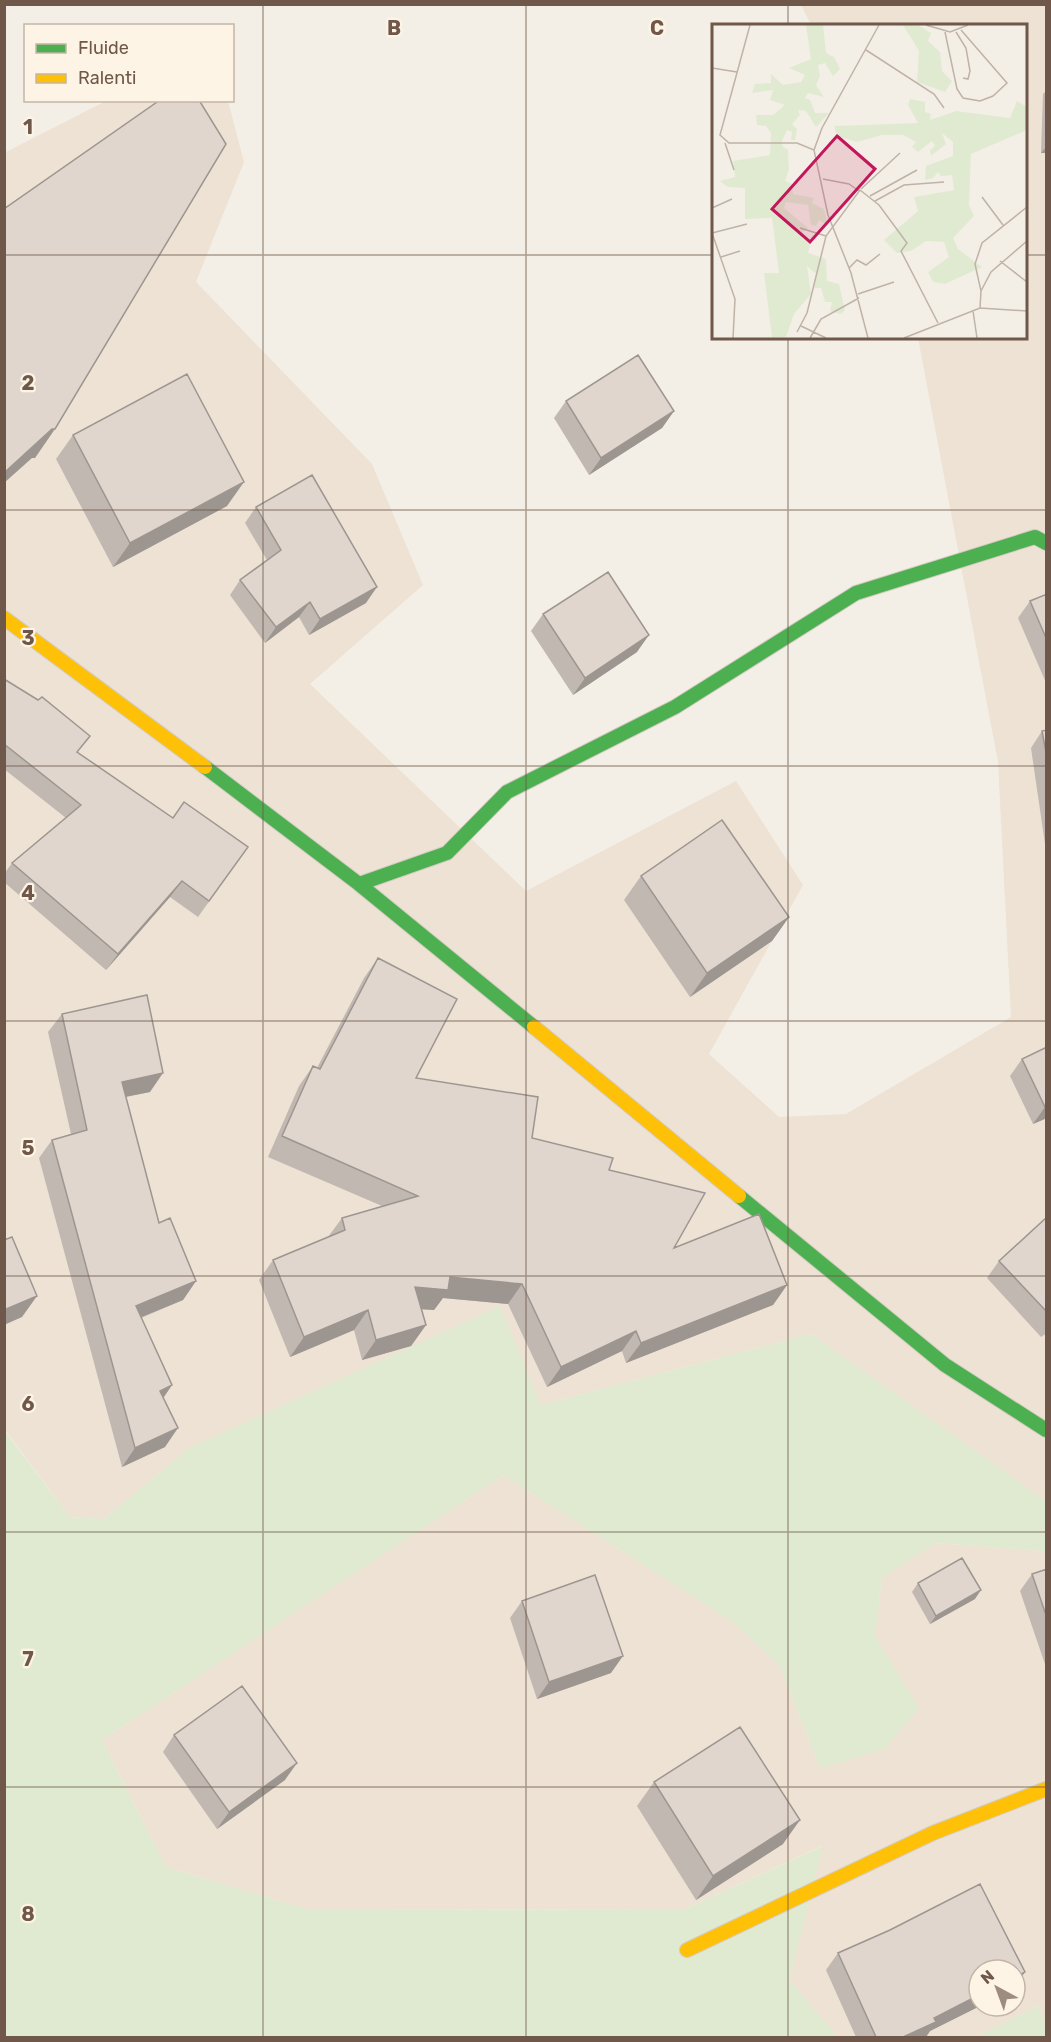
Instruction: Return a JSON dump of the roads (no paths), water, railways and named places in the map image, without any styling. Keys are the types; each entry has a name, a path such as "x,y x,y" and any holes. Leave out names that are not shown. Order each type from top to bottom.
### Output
{"street":[{"path":"359,884 447,854 507,792 675,707 856,592 1035,537 1047,543"},
{"path":"4,618 359,884 945,1365 1047,1430"},
{"path":"687,1950 933,1833 1047,1789"}]}
